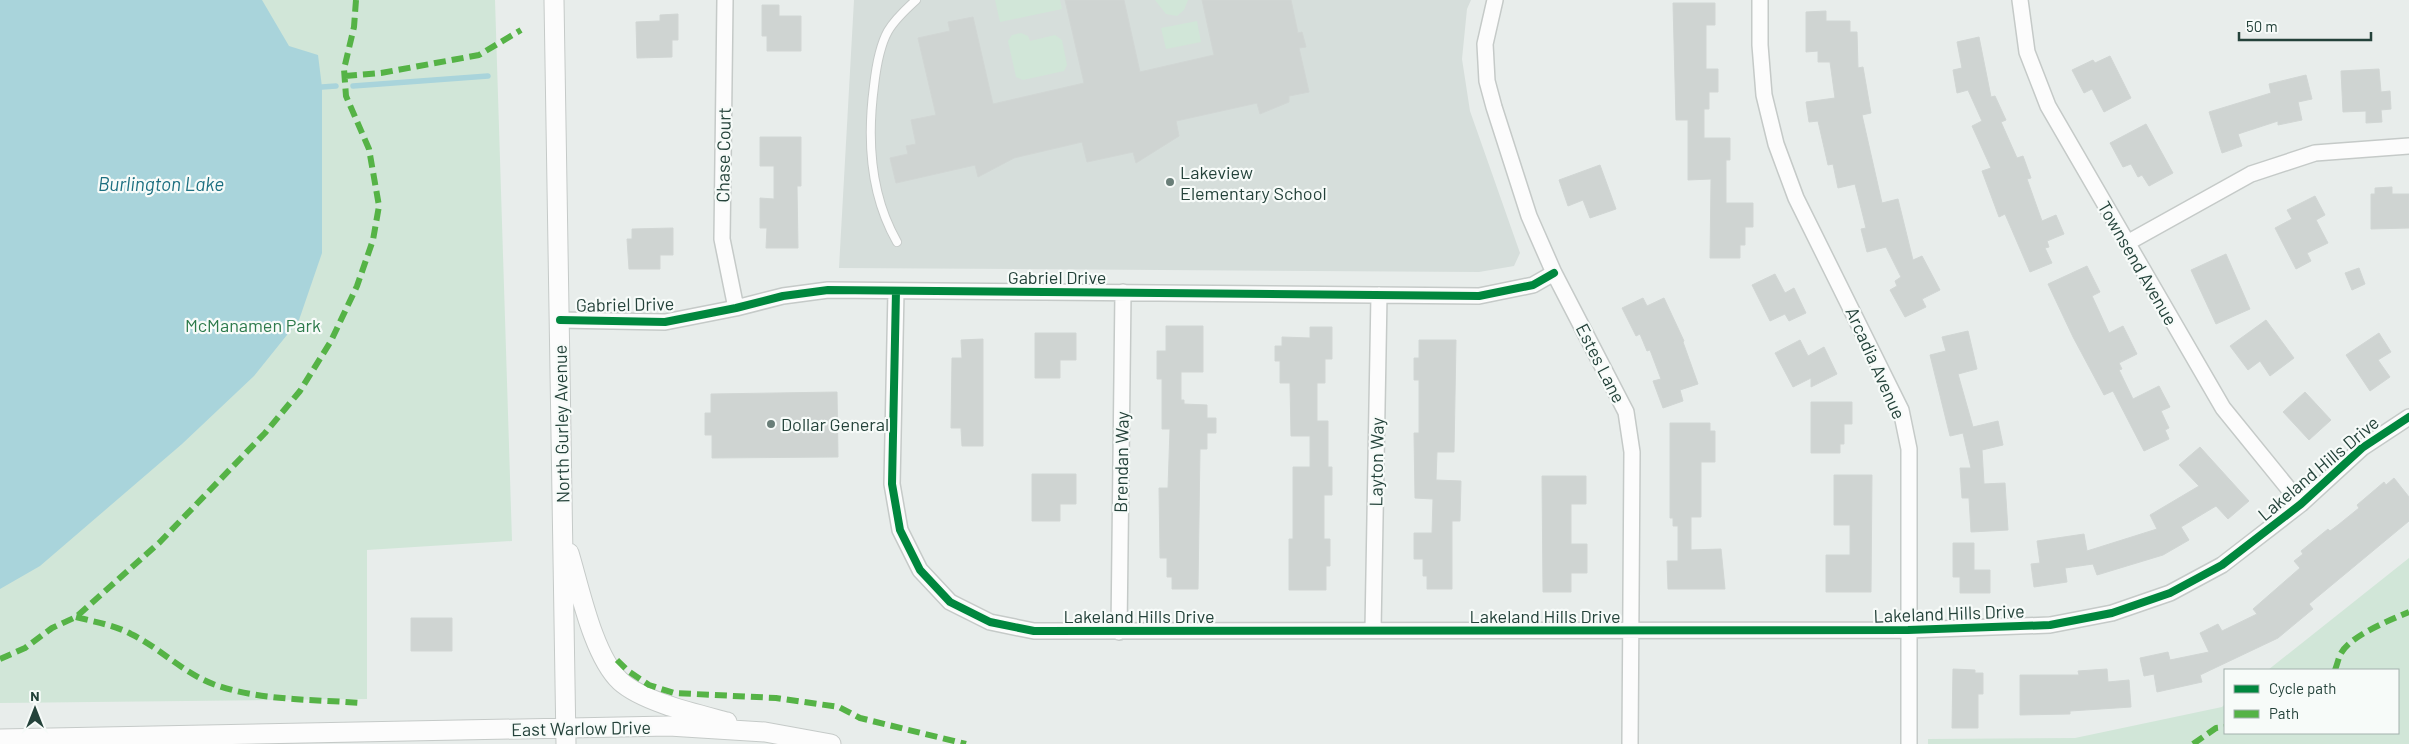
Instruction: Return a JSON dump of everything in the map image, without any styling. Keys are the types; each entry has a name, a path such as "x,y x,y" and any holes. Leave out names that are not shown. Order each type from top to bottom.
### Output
{"street":[{"name":"North Gurley Avenue","path":"554,0 565,736"},
{"name":"Chase Court","path":"725,0 722,239 736,308"},
{"name":"Estes Lane","path":"1495,0 1485,44 1487,81 1494,107 1529,216 1554,273 1626,412 1632,452 1630,744"},
{"name":"Arcadia Avenue","path":"1760,0 1760,45 1764,95 1776,144 1796,198 1901,410 1909,450 1908,744"},
{"name":"Townsend Avenue","path":"2020,0 2027,52 2048,106 2223,408 2300,504"},
{"path":"2127,242 2251,174 2315,153 2409,146"},
{"name":"Gabriel Drive","path":"560,320 665,322 736,308 783,296 828,290 1479,296 1534,284 1554,273"},
{"name":"Lakeland Hills Drive","path":"896,291 892,484 900,530 920,570 950,602 990,622 1034,631 1908,630 2050,625 2112,613 2170,593 2222,565 2300,504 2362,448 2409,417"},
{"name":"Brendan Way","path":"1119,632 1123,292"},
{"name":"Layton Way","path":"1373,630 1379,295"},
{"path":"562,530 599,651 620,680 637,692 679,709 765,732"},
{"name":"East Warlow Drive","path":"0,739 374,734 565,736 669,726 765,732 831,744"}],"lane":[{"path":"897,242 889,228 879,199 869,150 871,107 876,64 888,31 900,15 916,0"}],"shaded area":[{"name":"Lakeview Elementary School","path":"854,0 1471,0 1467,9 1462,59 1470,111 1520,253 1514,266 1479,272 839,268"}],"green space":[{"name":"McManamen Park","path":"0,0 495,0 512,541 367,550 367,699 0,703"},
{"path":"995,0 1060,0 1062,9 1000,22"},
{"path":"1155,0 1188,0 1184,10 1177,16 1166,14"},
{"path":"1197,21 1201,42 1166,49 1161,28"},
{"path":"1021,33 1028,36 1030,41 1055,35 1062,40 1067,65 1064,71 1023,80 1016,77 1008,41 1012,35"},
{"path":"2409,558 2409,744 1928,744 1928,739 2075,738 2222,707 2224,705 2224,734 2399,734 2399,669 2269,669"}],"water":[{"name":"Burlington Lake","path":"0,0 262,0 289,46 318,55 322,87 322,253 299,320 254,376 182,444 40,566 0,589"}],"building":[{"path":"1065,0 1124,0 1140,72 1214,55 1202,0 1291,0 1298,33 1302,32 1306,47 1299,48 1309,92 1289,96 1289,102 1260,114 1257,103 1176,121 1179,136 1136,163 1133,152 1087,162 1082,142 1014,158 978,177 975,165 896,183 890,158 908,154 906,146 916,144 911,120 936,115 918,38 950,31 948,22 973,17 993,104 1084,83"},
{"path":"1673,3 1715,3 1715,25 1706,25 1706,69 1718,69 1718,92 1709,92 1709,109 1704,109 1704,138 1730,138 1730,160 1726,160 1726,203 1753,203 1753,227 1745,227 1745,245 1740,245 1740,258 1710,258 1711,179 1688,180 1688,120 1676,120"},
{"path":"762,5 779,5 779,16 801,16 801,51 767,51 767,36 762,36"},
{"path":"1826,11 1826,21 1850,21 1850,32 1857,32 1858,68 1863,67 1871,113 1862,115 1882,203 1898,199 1913,260 1922,256 1940,290 1922,299 1926,307 1905,317 1890,290 1897,286 1895,281 1901,277 1886,247 1867,252 1861,229 1866,228 1855,184 1838,188 1833,164 1828,165 1818,121 1809,122 1806,102 1835,98 1830,62 1818,62 1818,51 1806,52 1806,12"},
{"path":"678,14 678,40 672,40 672,57 637,58 636,22 660,21 660,15"},
{"path":"1979,37 1991,97 1995,96 2006,120 2001,122 2017,158 2023,156 2031,178 2027,179 2042,221 2056,215 2064,234 2047,241 2049,247 2045,248 2052,263 2030,272 2005,214 1999,217 1982,171 1991,168 1972,126 1982,121 1968,90 1957,93 1953,70 1962,68 1957,42"},
{"path":"2110,56 2131,98 2104,112 2092,89 2084,93 2072,70 2093,60 2095,63"},
{"path":"2379,69 2381,92 2390,91 2391,109 2381,110 2382,122 2366,123 2366,111 2343,112 2341,71"},
{"path":"2306,75 2312,99 2298,102 2302,120 2278,125 2278,121 2238,134 2242,146 2222,153 2209,112 2271,93 2269,84"},
{"path":"2146,124 2173,173 2149,186 2142,175 2138,177 2131,164 2123,167 2110,143"},
{"path":"760,137 801,137 801,186 797,186 798,248 766,248 767,228 760,228 760,198 774,199 774,166 760,166"},
{"path":"1600,165 1616,209 1590,218 1583,200 1568,206 1559,180"},
{"path":"2392,187 2392,194 2409,194 2409,228 2371,229 2371,194 2375,194 2375,188"},
{"path":"2315,196 2325,215 2316,220 2328,243 2307,253 2311,261 2296,269 2275,228 2292,219 2287,210"},
{"path":"673,228 673,255 660,255 660,269 629,269 627,239 632,239 632,229"},
{"path":"2226,254 2250,309 2216,324 2191,270"},
{"path":"2087,266 2100,292 2092,296 2109,333 2123,326 2137,354 2119,363 2122,369 2119,370 2133,399 2159,386 2170,407 2161,411 2169,428 2165,430 2169,439 2144,451 2113,391 2104,395 2073,337 2048,284"},
{"path":"2359,268 2365,284 2352,290 2345,273"},
{"path":"1775,274 1785,293 1794,288 1806,313 1789,321 1785,314 1770,321 1752,285"},
{"path":"1643,298 1647,306 1664,298 1684,341 1698,384 1680,390 1683,401 1663,408 1653,381 1661,379 1650,350 1647,351 1640,334 1636,336 1622,308"},
{"path":"2266,320 2294,358 2270,376 2260,361 2248,370 2230,346"},
{"path":"1166,326 1203,326 1203,372 1181,372 1181,400 1184,400 1184,404 1207,405 1207,418 1216,418 1216,433 1207,433 1207,449 1200,449 1198,589 1172,589 1172,577 1167,577 1167,558 1160,558 1159,488 1168,488 1170,429 1162,429 1162,379 1157,379 1157,351 1166,351"},
{"path":"1310,327 1332,327 1332,359 1325,359 1325,383 1317,383 1317,421 1328,421 1328,467 1332,467 1332,495 1324,495 1324,539 1330,539 1330,566 1326,566 1326,590 1289,590 1289,539 1293,539 1293,467 1310,467 1310,436 1291,436 1290,383 1280,383 1280,361 1275,361 1275,346 1282,346 1282,337 1310,338"},
{"path":"1968,331 1977,369 1958,374 1973,427 1998,421 2003,445 1982,450 1984,484 2005,483 2008,530 1971,532 1969,498 1962,498 1960,468 1971,468 1963,433 1950,436 1930,355 1946,351 1942,337"},
{"path":"1035,333 1076,333 1076,360 1060,360 1060,378 1035,378"},
{"path":"2379,333 2391,352 2378,360 2390,377 2370,391 2346,355"},
{"path":"983,339 983,446 962,446 961,428 951,428 952,358 962,358 961,340"},
{"path":"1419,340 1456,340 1454,452 1437,452 1436,480 1461,481 1460,521 1452,521 1452,589 1427,589 1427,576 1423,576 1423,559 1414,559 1414,533 1432,533 1433,499 1415,498 1414,433 1419,433 1419,380 1414,380 1414,358 1419,358"},
{"path":"1800,340 1808,356 1824,347 1837,374 1811,387 1811,378 1793,387 1775,353"},
{"name":"Dollar General","path":"837,392 838,457 712,458 712,435 705,435 705,413 711,413 711,394"},
{"path":"2305,392 2331,420 2309,440 2283,412"},
{"path":"1811,402 1852,402 1852,424 1844,424 1844,444 1840,444 1840,453 1811,453"},
{"path":"1670,423 1710,423 1710,431 1715,431 1715,462 1701,462 1701,517 1691,517 1691,550 1721,549 1725,589 1668,589 1667,561 1678,561 1678,526 1673,526 1673,518 1670,518"},
{"path":"2200,447 2249,501 2228,519 2216,506 2181,527 2189,540 2163,555 2097,575 2093,564 2065,568 2067,582 2034,587 2031,564 2040,563 2037,541 2084,534 2087,551 2157,529 2150,515 2199,486 2179,465"},
{"path":"1032,474 1076,474 1076,504 1060,504 1060,521 1032,521"},
{"path":"1834,475 1872,475 1871,592 1826,592 1826,555 1850,555 1850,525 1834,525"},
{"path":"1542,476 1586,476 1586,504 1571,504 1571,544 1587,544 1587,573 1571,573 1571,592 1543,592"},
{"path":"2394,478 2409,497 2409,521 2309,604 2313,609 2278,638 2200,675 2202,682 2157,692 2154,674 2144,676 2140,658 2168,652 2170,660 2209,652 2200,633 2218,624 2222,631 2257,614 2253,609 2300,568 2294,561 2303,554 2301,551 2328,529 2330,531 2359,508 2357,505 2384,482 2386,485"},
{"path":"1953,543 1974,543 1974,570 1990,570 1990,593 1960,593 1960,577 1953,577"},
{"path":"411,618 452,618 452,651 411,651"},
{"path":"1953,669 1975,670 1975,673 1983,673 1983,694 1978,694 1978,728 1952,728"},
{"path":"2107,669 2108,682 2129,680 2131,707 2070,711 2070,714 2020,715 2020,675 2079,675 2078,671"}],"waterway":[{"path":"353,86 488,76"},
{"path":"322,87 336,86"}],"marked path":[{"path":"0,659 25,648 52,628 76,617 159,543 265,433 300,391 331,341 357,286 373,240 379,206 369,149 346,96 344,69 354,27 356,0"},
{"path":"345,76 381,73 479,55 521,30"},
{"path":"2335,669 2340,655 2352,641 2371,629 2409,612"},
{"path":"76,617 125,631 152,646 191,673 213,684 231,690 286,698 360,703"},
{"path":"617,660 628,671 649,685 674,693 776,698 839,707 860,718 966,744"},
{"path":"2193,744 2216,728 2224,727"}],"cycle path":[{"path":"560,320 665,322 736,308 783,296 828,290 1479,296 1533,285 1554,273"},
{"path":"896,291 892,484 900,530 920,570 950,602 990,622 1034,631 1908,630 2050,625 2112,613 2170,593 2222,565 2301,504 2362,448 2409,417"}],"place":[{"name":"Lakeview Elementary School","path":"1170,182"},
{"name":"Dollar General","path":"771,424"}]}
